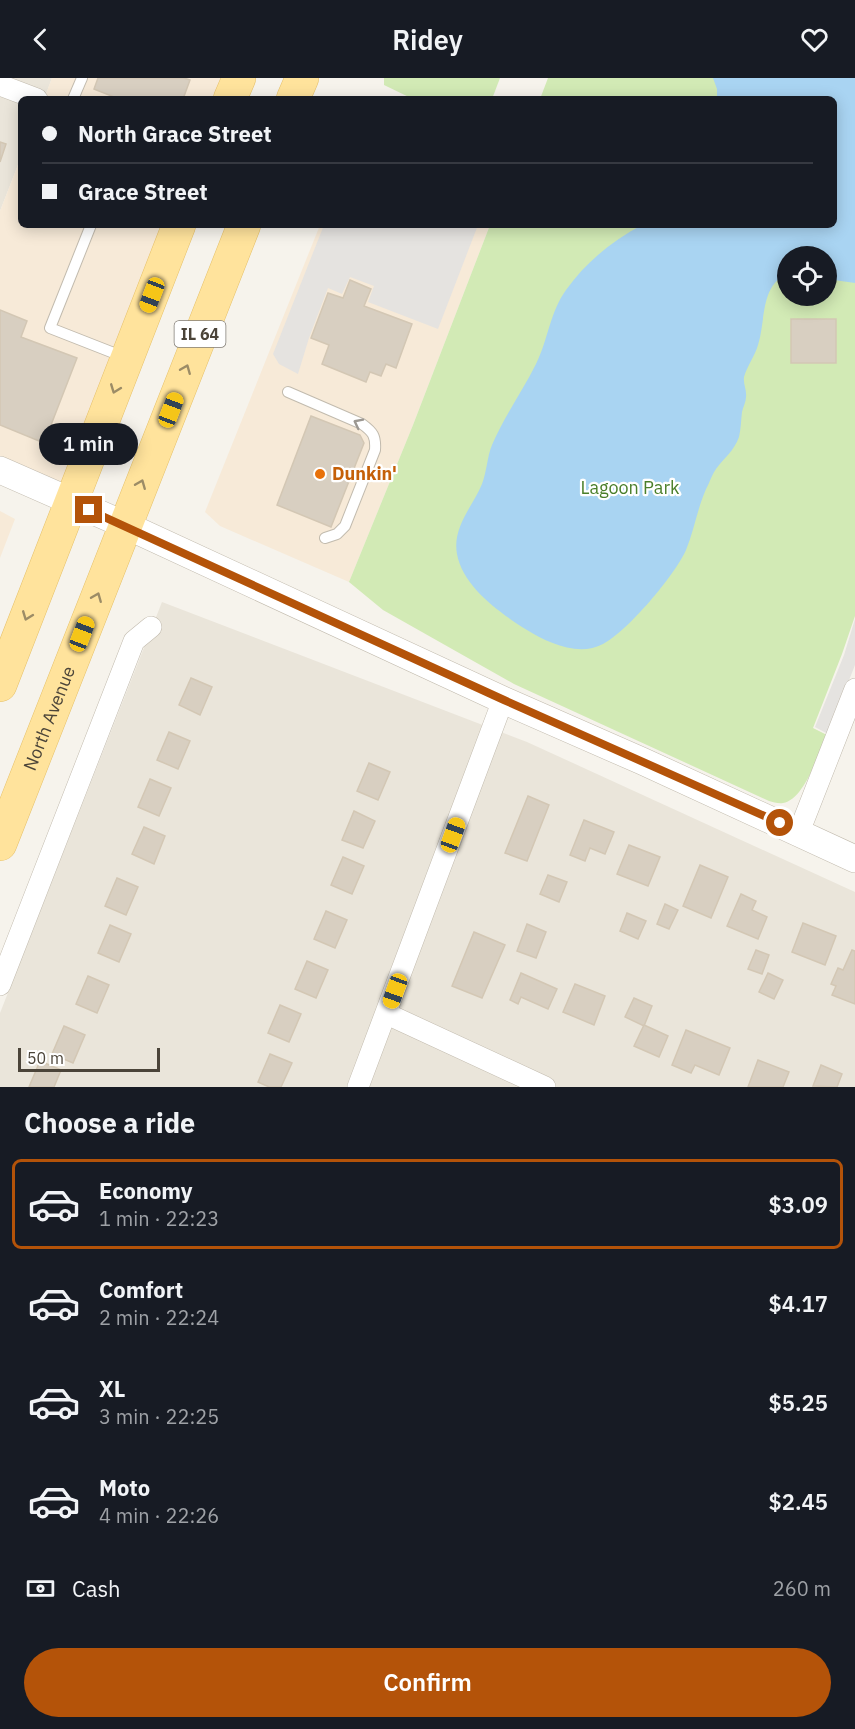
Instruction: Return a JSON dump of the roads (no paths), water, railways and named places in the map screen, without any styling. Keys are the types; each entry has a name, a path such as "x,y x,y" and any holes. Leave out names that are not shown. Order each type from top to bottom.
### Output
{"main road":[{"path":"231,96 239,78"},
{"path":"294,96 302,78"},
{"path":"0,685 179,228"},
{"name":"North Avenue","path":"0,844 243,228"}],"street":[{"path":"0,85 29,96"},
{"path":"0,470 855,859"},
{"path":"0,985 134,641 151,627"},
{"path":"799,832 855,689"},
{"path":"358,1087 504,700"},
{"path":"387,1014 546,1087"}],"lane":[{"path":"74,96 82,78"},
{"path":"90,228 50,328 128,358"},
{"path":"288,392 362,424 372,431 376,439 375,450 345,526 337,534 325,538"}],"water":[{"path":"713,78 855,78 855,283 837,280 837,246 777,246 777,280 768,295 758,345 744,377 746,399 739,437 712,476 702,499 686,550 672,574 649,602 613,638 594,648 564,647 544,640 527,630 484,598 461,566 456,544 460,526 482,484 492,445 536,364 556,307 566,290 600,253 637,228 837,228 837,96 717,96"}],"place":[{"name":"Dunkin'","path":"320,474"}],"park label":[{"name":"Lagoon Park","path":"630,488"}]}
